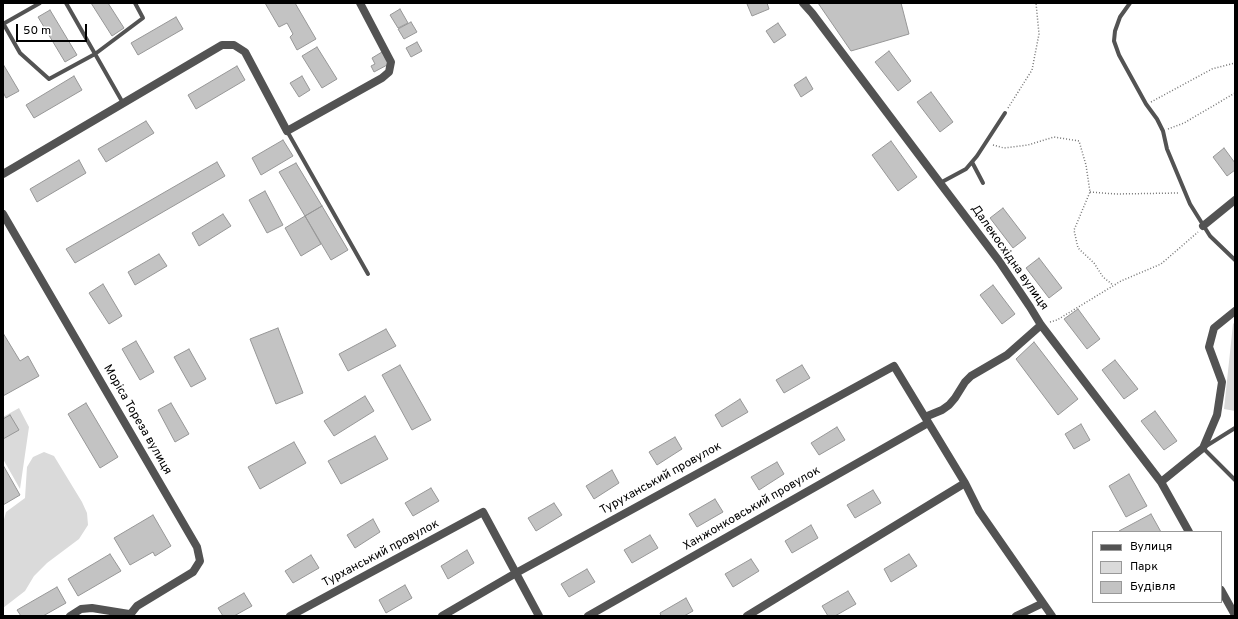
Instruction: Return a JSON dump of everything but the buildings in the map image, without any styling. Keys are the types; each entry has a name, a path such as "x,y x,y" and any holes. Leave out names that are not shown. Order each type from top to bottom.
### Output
{"street":[{"path":"3,174 222,45 234,45 245,52 287,131 382,78 389,72 391,62 360,3"},
{"name":"Далекосхідна вулиця","path":"803,3 817,19 999,261 1041,325 1161,482 1188,531"},
{"path":"1203,226 1235,200"},
{"name":"Моріса Тореза вулиця","path":"3,214 197,547 200,561 193,572 137,606 129,615"},
{"path":"1161,482 1203,448 1216,415 1222,382 1209,347 1214,328 1235,311"},
{"name":"Ханжонковський провулок","path":"588,616 927,420 949,405 971,376 1007,355 1041,325"},
{"name":"Туруханський провулок","path":"442,616 516,573 894,366 927,420"},
{"path":"927,420 966,483 979,511 1052,616"},
{"path":"747,616 966,483"},
{"name":"Турханський провулок","path":"290,616 483,512 516,573"},
{"path":"516,573 539,616"},
{"path":"1222,592 1235,615"},
{"path":"1016,616 1043,603"},
{"path":"70,616 81,609 92,608 129,615"}],"lane":[{"path":"40,3 3,24 20,53 49,79 95,54 143,18 135,3"},
{"path":"66,3 123,104"},
{"path":"1130,3 1120,16 1115,31 1114,42 1129,74 1163,131 1167,149 1185,193 1203,226 1210,236 1235,260"},
{"path":"940,183 966,169 1005,113"},
{"path":"287,131 368,274"},
{"path":"972,162 983,183"},
{"path":"1235,428 1203,448 1235,480"}],"path":[{"path":"1005,113 1032,70 1039,34 1036,3"},
{"path":"1146,104 1212,69 1235,63"},
{"path":"1163,131 1184,123 1235,93"},
{"path":"993,145 1004,148 1028,144 1054,137 1079,140 1086,165 1090,192 1074,230 1075,236 1078,248 1094,263 1103,277 1113,285"},
{"path":"1090,192 1116,194 1185,193"},
{"path":"1041,325 1057,320 1113,285 1161,264 1203,226"}],"green space":[{"path":"1235,322 1235,411 1224,409 1233,324"},
{"path":"19,408 29,427 20,489 3,459 3,417"},
{"path":"44,452 54,456 82,502 87,513 88,525 79,539 47,563 34,576 25,591 3,608 3,523 6,512 25,498 27,467 33,457"}]}
